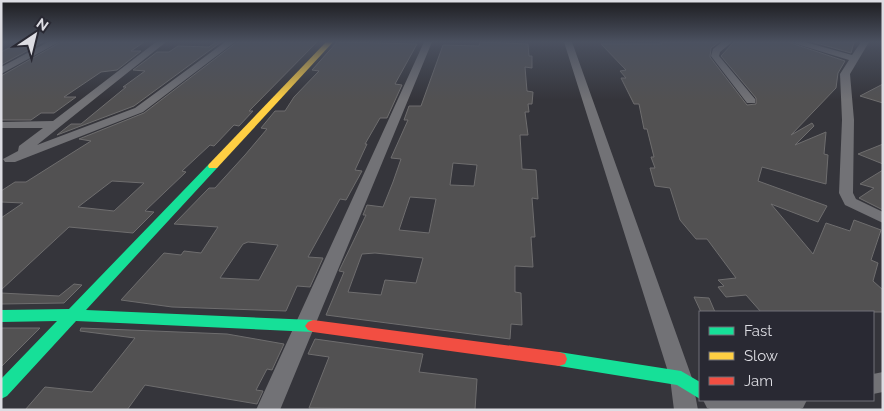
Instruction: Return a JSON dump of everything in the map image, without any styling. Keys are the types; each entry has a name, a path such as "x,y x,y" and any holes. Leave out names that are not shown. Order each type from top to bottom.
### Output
{"street":[{"path":"1,71 20,61"},
{"path":"6,162 137,61"},
{"path":"6,162 139,110 205,61"},
{"path":"1,391 312,61"},
{"path":"268,410 420,61"},
{"path":"573,61 681,378 686,410"},
{"path":"719,61 751,100"},
{"path":"854,61 847,68 845,74 848,120 846,193 850,202 883,218"},
{"path":"1,125 55,124"},
{"path":"1,316 72,315 305,325 646,371 681,378 699,390"},
{"path":"717,401 734,408 754,408 790,401"}],"building":[{"path":"27,61 128,61 117,70 101,72 64,97 76,97 54,113 41,113 31,120 1,120 1,76"},
{"path":"145,61 195,61 134,106 57,135 71,124 81,124 126,87 123,87 145,71 133,70"},
{"path":"212,61 298,61 249,111 253,111 239,126 234,125 214,146 210,145 182,171 186,172 145,211 154,212 133,233 69,227 1,290 1,218 23,203 1,202 1,191 15,182 26,182 91,141 79,139 144,113","holes":["112,181 144,183 114,211 78,207"]},
{"path":"320,61 408,61 395,84 402,85 387,118 380,118 365,144 367,144 355,170 362,171 346,200 340,199 308,257 323,258 310,287 297,286 286,311 172,307 121,300 164,253 181,255 184,251 201,253 218,227 174,224 209,188 215,188 267,129 261,128 275,111 285,111 294,97 319,71 312,70","holes":["248,242 278,245 259,280 220,278 243,244"]},
{"path":"437,61 532,61 532,68 525,67 527,91 533,92 532,104 528,104 529,112 525,112 528,135 520,135 522,169 536,170 538,199 532,198 535,237 531,237 533,267 515,266 515,292 521,293 522,325 511,324 510,339 326,315 344,272 339,271 366,215 363,215 367,205 383,207 393,182 401,159 391,158 408,120 404,120 409,106 421,106","holes":["453,163 477,165 474,186 450,185","410,197 436,199 429,233 399,230","375,253 423,258 416,283 385,280 381,295 348,292 362,254"]},
{"path":"618,61 713,61 747,105 756,104 756,98 725,61 845,61 838,73 836,88 791,135 812,123 814,126 795,145 826,132 824,154 828,155 826,184 762,167 758,181 827,206 818,222 771,204 813,254 826,223 850,231 854,220 881,230 871,260 878,263 873,281 883,290 883,312 760,311 746,295 726,297 718,287 724,286 718,280 736,278 707,239 696,239 680,220 670,188 655,186 650,168 655,168 651,157 654,157 647,129 644,129 639,104 634,104 621,78 626,78 620,71 626,70"},
{"path":"883,84 883,103 860,96"},
{"path":"883,144 883,164 858,154"},
{"path":"883,170 883,210 859,198 874,188 860,184"},
{"path":"74,284 82,285 64,303 1,304 1,293 59,296"},
{"path":"694,297 709,298 715,311 701,311"},
{"path":"1,328 40,328 1,367"},
{"path":"81,328 227,334 284,344 272,370 267,369 256,390 263,391 257,404 145,385 127,410 25,410 45,387 92,392 135,338 80,331"},
{"path":"315,339 423,354 419,372 477,379 475,410 309,408 329,357 308,354"}],"traffic: fast":[{"path":"1,391 213,166"},
{"path":"1,316 72,315 313,326"},
{"path":"559,359 681,378 699,390"}],"traffic: slow":[{"path":"213,166 312,61"}],"traffic: jam":[{"path":"313,326 559,359"}]}
